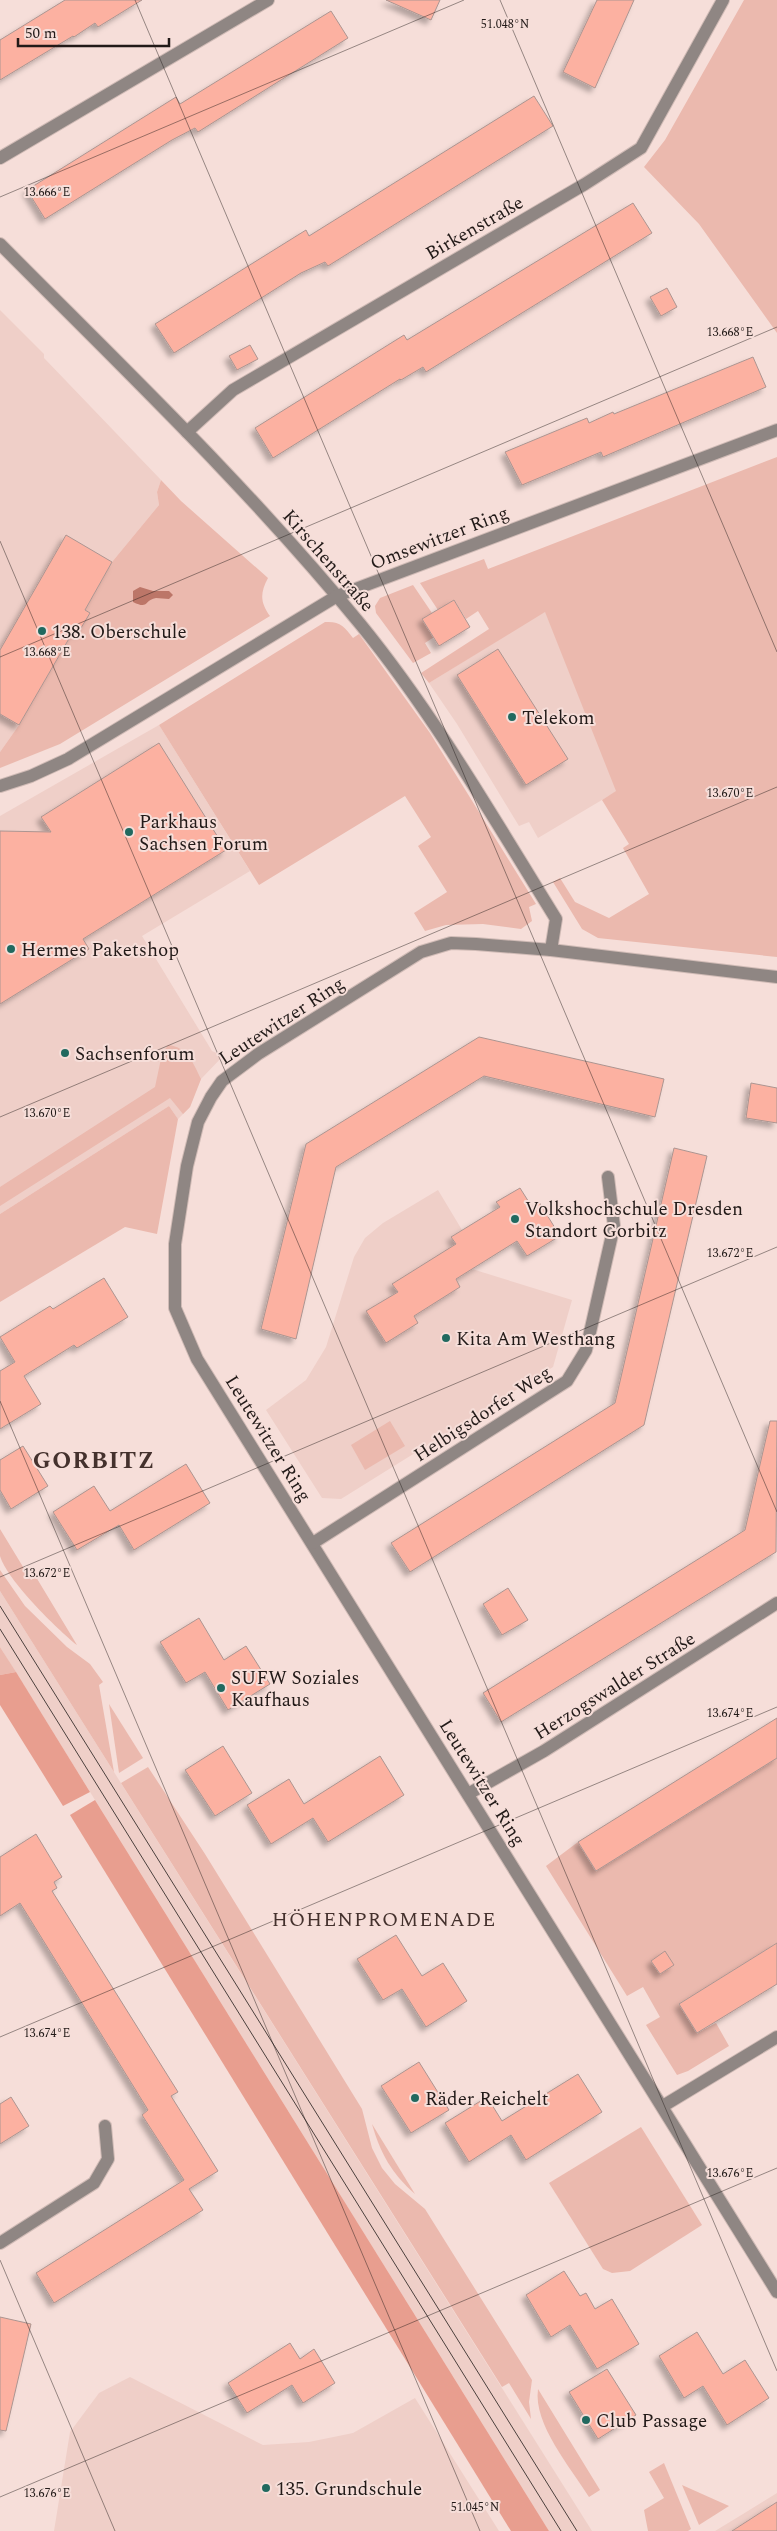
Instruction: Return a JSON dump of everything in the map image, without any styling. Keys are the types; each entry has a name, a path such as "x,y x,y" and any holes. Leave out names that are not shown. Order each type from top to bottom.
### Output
{"street":[{"path":"0,158 268,0"},
{"name":"Birkenstraße","path":"187,432 233,390 585,184 642,148 723,0"},
{"name":"Kirschenstraße","path":"0,244 187,432 297,549 402,678 457,760 556,918 551,950"},
{"name":"Omsewitzer Ring","path":"0,786 31,776 68,760 337,596 777,430"},
{"name":"Leutewitzer Ring","path":"777,977 551,950 451,942 421,952 258,1054 222,1081 198,1122 187,1166 175,1244 175,1308 179,1322 197,1359 777,2292"},
{"name":"Helbigsdorfer Weg","path":"313,1543 567,1380 586,1350 614,1226 608,1177"},
{"name":"Herzogswalder Straße","path":"468,1794 552,1746 777,1603"},
{"path":"663,2106 777,2037"},
{"path":"0,2243 94,2184 108,2159 105,2126"}],"shaded area":[{"path":"744,0 777,0 777,333 699,224 644,167 665,140"},
{"path":"0,310 44,354 44,358 161,480 157,492 159,505 112,562 85,610 90,613 78,633 74,630 19,725 0,752"},
{"path":"777,457 777,957 598,938 582,929 553,882 560,878 575,902 609,918 649,894 623,848 629,844 602,800 616,791 545,612 429,683 421,673 489,629 478,611 466,619 454,600 438,610 420,583 484,559 488,569"},
{"path":"161,480 181,501 268,578 262,597 264,606 270,616 60,744 0,768 0,752 19,725 74,630 79,632 89,613 85,610 112,562 159,505 157,492"},
{"path":"413,585 432,613 434,637 425,643 431,653 413,663 376,613 375,606 380,598"},
{"path":"140,587 153,591 169,591 173,595 169,599 152,599 142,605 133,602 133,591"},
{"path":"545,611 617,791 538,838 529,822 519,826 457,724 429,683"},
{"path":"325,622 334,622 341,625 353,638 359,634 430,733 536,904 529,907 532,921 521,929 483,924 446,925 425,931 414,913 447,892 418,846 431,837 405,796 259,885 159,725"},
{"name":"Sachsenforum","path":"159,725 250,871 142,936 212,1051 223,1056 201,1079 190,1107 178,1119 169,1106 0,1214 0,816"},
{"path":"168,1045 175,1046 185,1052 201,1079 190,1107 183,1114 170,1098 0,1206 0,1187 155,1087 162,1054"},
{"path":"169,1106 178,1119 157,1234 125,1227 0,1302 0,1214"},
{"name":"Kita Am Westhang","path":"438,1190 462,1230 452,1237 472,1269 572,1300 553,1367 341,1499 322,1498 266,1410 306,1380 326,1347 354,1257 365,1238 383,1223"},
{"path":"390,1421 405,1446 365,1470 351,1445"},
{"path":"0,1529 31,1580 36,1577 77,1645 46,1616 22,1590 4,1566 0,1556"},
{"path":"0,1570 25,1606 67,1647 90,1664 103,1682 99,1685 114,1772 0,1591"},
{"path":"0,1591 592,2531 549,2531 0,1647"},
{"path":"0,1647 16,1672 0,1675"},
{"path":"16,1672 90,1792 63,1806 0,1705 0,1675"},
{"path":"109,1704 143,1758 119,1773"},
{"path":"777,1758 777,1943 679,2004 697,2033 716,2023 729,2046 688,2071 677,2075 646,2025 660,2017 643,1987 627,1996 546,1866 578,1842 596,1871"},
{"path":"148,1767 205,1854 362,2109 372,2148 382,2168 395,2184 425,2209 532,2380 529,2402 531,2419 509,2383 502,2387 121,1783"},
{"path":"95,1800 549,2531 511,2531 70,1815"},
{"path":"372,2124 415,2194 393,2171 383,2154"},
{"path":"641,2127 702,2225 630,2271 612,2273 603,2269 549,2183"},
{"name":"135. Grundschule","path":"130,2377 263,2445 309,2442 353,2433 415,2398 499,2531 54,2531 70,2432 99,2393"},
{"path":"538,2389 600,2490 589,2497 547,2431 541,2417"},
{"path":"664,2463 691,2529 688,2531 648,2531 644,2510 664,2498 649,2472"},
{"path":"682,2485 729,2506 699,2525"},
{"path":"777,2493 777,2531 715,2531 743,2514"}],"building":[{"path":"65,0 142,0 98,27 95,23 0,80 0,40"},
{"path":"386,0 440,0 431,20"},
{"path":"597,0 634,0 595,88 563,72"},
{"path":"331,11 348,38 198,132 195,128 172,140 45,219 27,190 176,97 180,104"},
{"path":"534,96 553,126 328,266 325,262 301,273 174,353 155,324 306,230 309,236"},
{"path":"633,203 652,233 426,372 423,367 400,379 273,458 255,428 404,335 407,340"},
{"path":"667,288 677,307 661,316 650,297"},
{"path":"250,345 258,359 237,370 229,356"},
{"path":"753,357 766,387 603,457 601,452 522,485 505,452 587,418 589,423 613,412 614,414"},
{"name":"138. Oberschule","path":"66,535 112,562 85,610 90,613 78,633 74,630 19,725 0,714 0,650"},
{"path":"454,600 470,627 439,646 422,619"},
{"name":"Telekom","path":"498,649 568,759 526,785 457,675"},
{"name":"Parkhaus Sachsen Forum","path":"159,743 226,850 83,939 89,949 0,1004 0,831 51,832 41,817"},
{"path":"479,1037 664,1079 655,1117 484,1076 336,1167 296,1339 261,1329 306,1144"},
{"path":"751,1083 777,1088 777,1123 746,1118"},
{"path":"674,1148 707,1156 644,1425 410,1572 391,1543 615,1403"},
{"path":"520,1188 532,1207 539,1202 560,1236 527,1256 517,1241 456,1279 460,1287 414,1316 418,1323 386,1343 366,1311 398,1292 392,1284 456,1244 451,1237 500,1207 496,1202"},
{"path":"104,1278 128,1317 77,1348 74,1345 24,1376 41,1404 0,1429 0,1371 15,1362 0,1337 50,1306 53,1309"},
{"path":"770,1421 777,1421 776,1552 501,1722 483,1693 745,1530"},
{"path":"23,1446 48,1486 11,1509 0,1490 0,1460"},
{"path":"186,1464 210,1503 134,1550 119,1525 77,1550 53,1512 94,1486 110,1511"},
{"path":"508,1588 528,1620 502,1635 483,1604"},
{"path":"199,1618 224,1660 246,1646 270,1684 228,1710 205,1672 186,1683 160,1642"},
{"path":"777,1718 777,1758 596,1871 578,1842"},
{"path":"223,1746 252,1793 215,1816 185,1770"},
{"path":"380,1756 404,1795 328,1842 313,1818 271,1844 247,1805 289,1779 304,1804"},
{"path":"36,1834 62,1877 54,1882 57,1888 52,1891 178,2092 171,2096 218,2171 189,2189 203,2210 54,2303 36,2273 184,2180 142,2115 148,2110 20,1903 0,1916 0,1857"},
{"path":"396,1935 422,1976 443,1963 467,2001 426,2027 402,1989 383,2000 357,1959"},
{"path":"777,1943 777,1984 697,2033 679,2004"},
{"path":"665,1951 674,1965 660,1974 651,1961"},
{"name":"Räder Reichelt","path":"419,2062 449,2110 411,2133 381,2086"},
{"path":"578,2074 602,2112 526,2160 511,2135 469,2162 445,2123 487,2097 502,2121"},
{"path":"11,2097 29,2126 0,2144 0,2104"},
{"path":"564,2271 580,2296 586,2293 595,2309 612,2299 639,2344 597,2369 570,2325 551,2337 526,2295"},
{"path":"0,2317 31,2324 6,2431 0,2430"},
{"path":"697,2332 723,2374 745,2360 769,2398 727,2425 703,2386 684,2398 659,2356"},
{"path":"290,2343 300,2359 314,2349 335,2383 303,2403 292,2385 247,2413 228,2383"},
{"name":"Club Passage","path":"607,2369 636,2415 598,2439 569,2392"},
{"path":"777,2502 777,2531 732,2531"}],"tram line":[{"path":"0,1606 577,2531"},
{"path":"0,1629 561,2531"}],"place":[{"name":"138. Oberschule","path":"42,631"},
{"name":"Telekom","path":"512,717"},
{"name":"Parkhaus Sachsen Forum","path":"129,832"},
{"name":"Hermes Paketshop","path":"11,949"},
{"name":"Sachsenforum","path":"65,1053"},
{"name":"Volkshochschule Dresden Standort Gorbitz","path":"515,1219"},
{"name":"Kita Am Westhang","path":"446,1338"},
{"name":"SUFW Soziales Kaufhaus","path":"221,1688"},
{"name":"Räder Reichelt","path":"415,2098"},
{"name":"Club Passage","path":"586,2420"},
{"name":"135. Grundschule","path":"266,2488"}],"district":[{"name":"GORBITZ","path":"94,1460"},
{"name":"HÖHENPROMENADE","path":"384,1919"}]}
